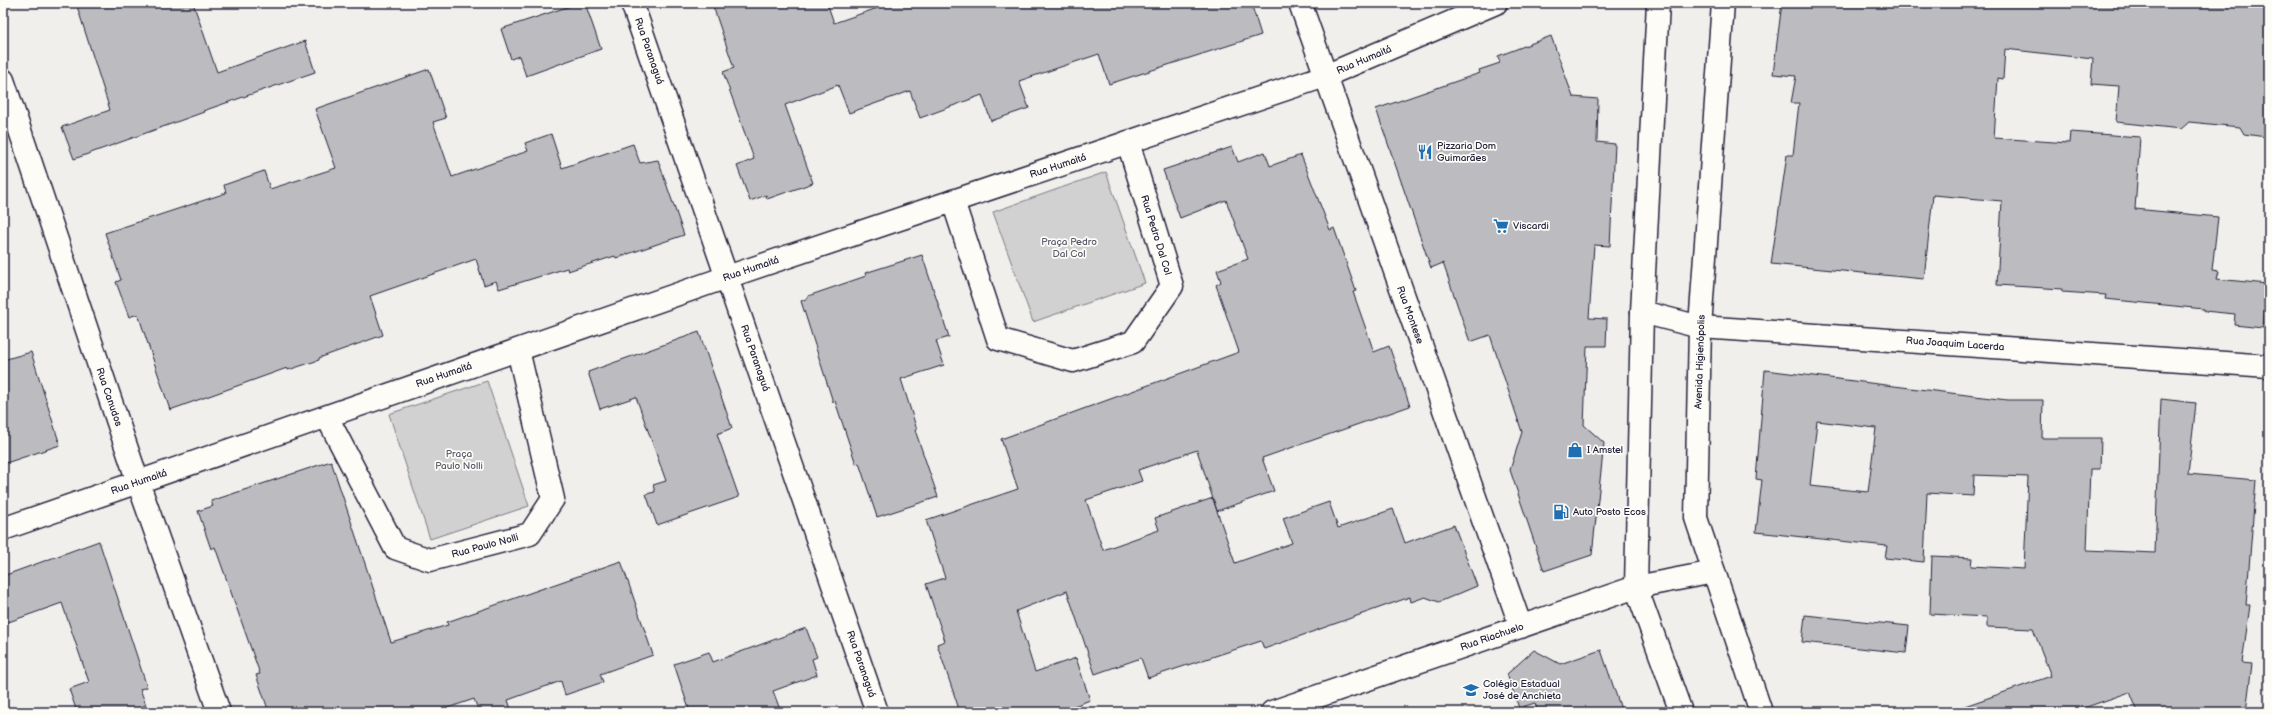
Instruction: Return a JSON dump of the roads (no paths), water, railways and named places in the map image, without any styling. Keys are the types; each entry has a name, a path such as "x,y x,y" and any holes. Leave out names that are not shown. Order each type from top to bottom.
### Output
{"street":[{"name":"Rua Paranaguá","path":"632,3 877,712"},
{"name":"Rua Montese","path":"1300,3 1521,627"},
{"name":"Rua Humaitá","path":"3,529 727,277 1325,76 1496,3"},
{"path":"1658,3 1642,312 1636,587 1682,712"},
{"name":"Avenida Higienópolis","path":"1723,3 1700,327 1696,518 1761,712"},
{"name":"Rua Canudos","path":"3,80 138,482 219,712"},
{"name":"Rua Pedro Dal Col","path":"953,201 998,340 1073,362 1132,342 1172,286 1128,142"},
{"name":"Rua Joaquim Lacerda","path":"1642,312 1700,327 2269,366"},
{"name":"Rua Paulo Nolli","path":"327,416 395,548 430,560 530,534 553,499 518,350"},
{"name":"Rua Riachuelo","path":"1272,712 1636,587 1714,572"}],"place":[{"name":"Pizzaria Dom Guimarães","path":"1425,152"},
{"name":"Viscardi","path":"1501,226"},
{"name":"I Amstel","path":"1575,450"},
{"name":"Auto Posto Ecos","path":"1561,512"},
{"name":"Colégio Estadual José de Anchieta","path":"1471,690"}],"park label":[{"name":"Praça Pedro Dal Col","path":"1069,248"},
{"name":"Praça Paulo Nolli","path":"459,460"}]}
